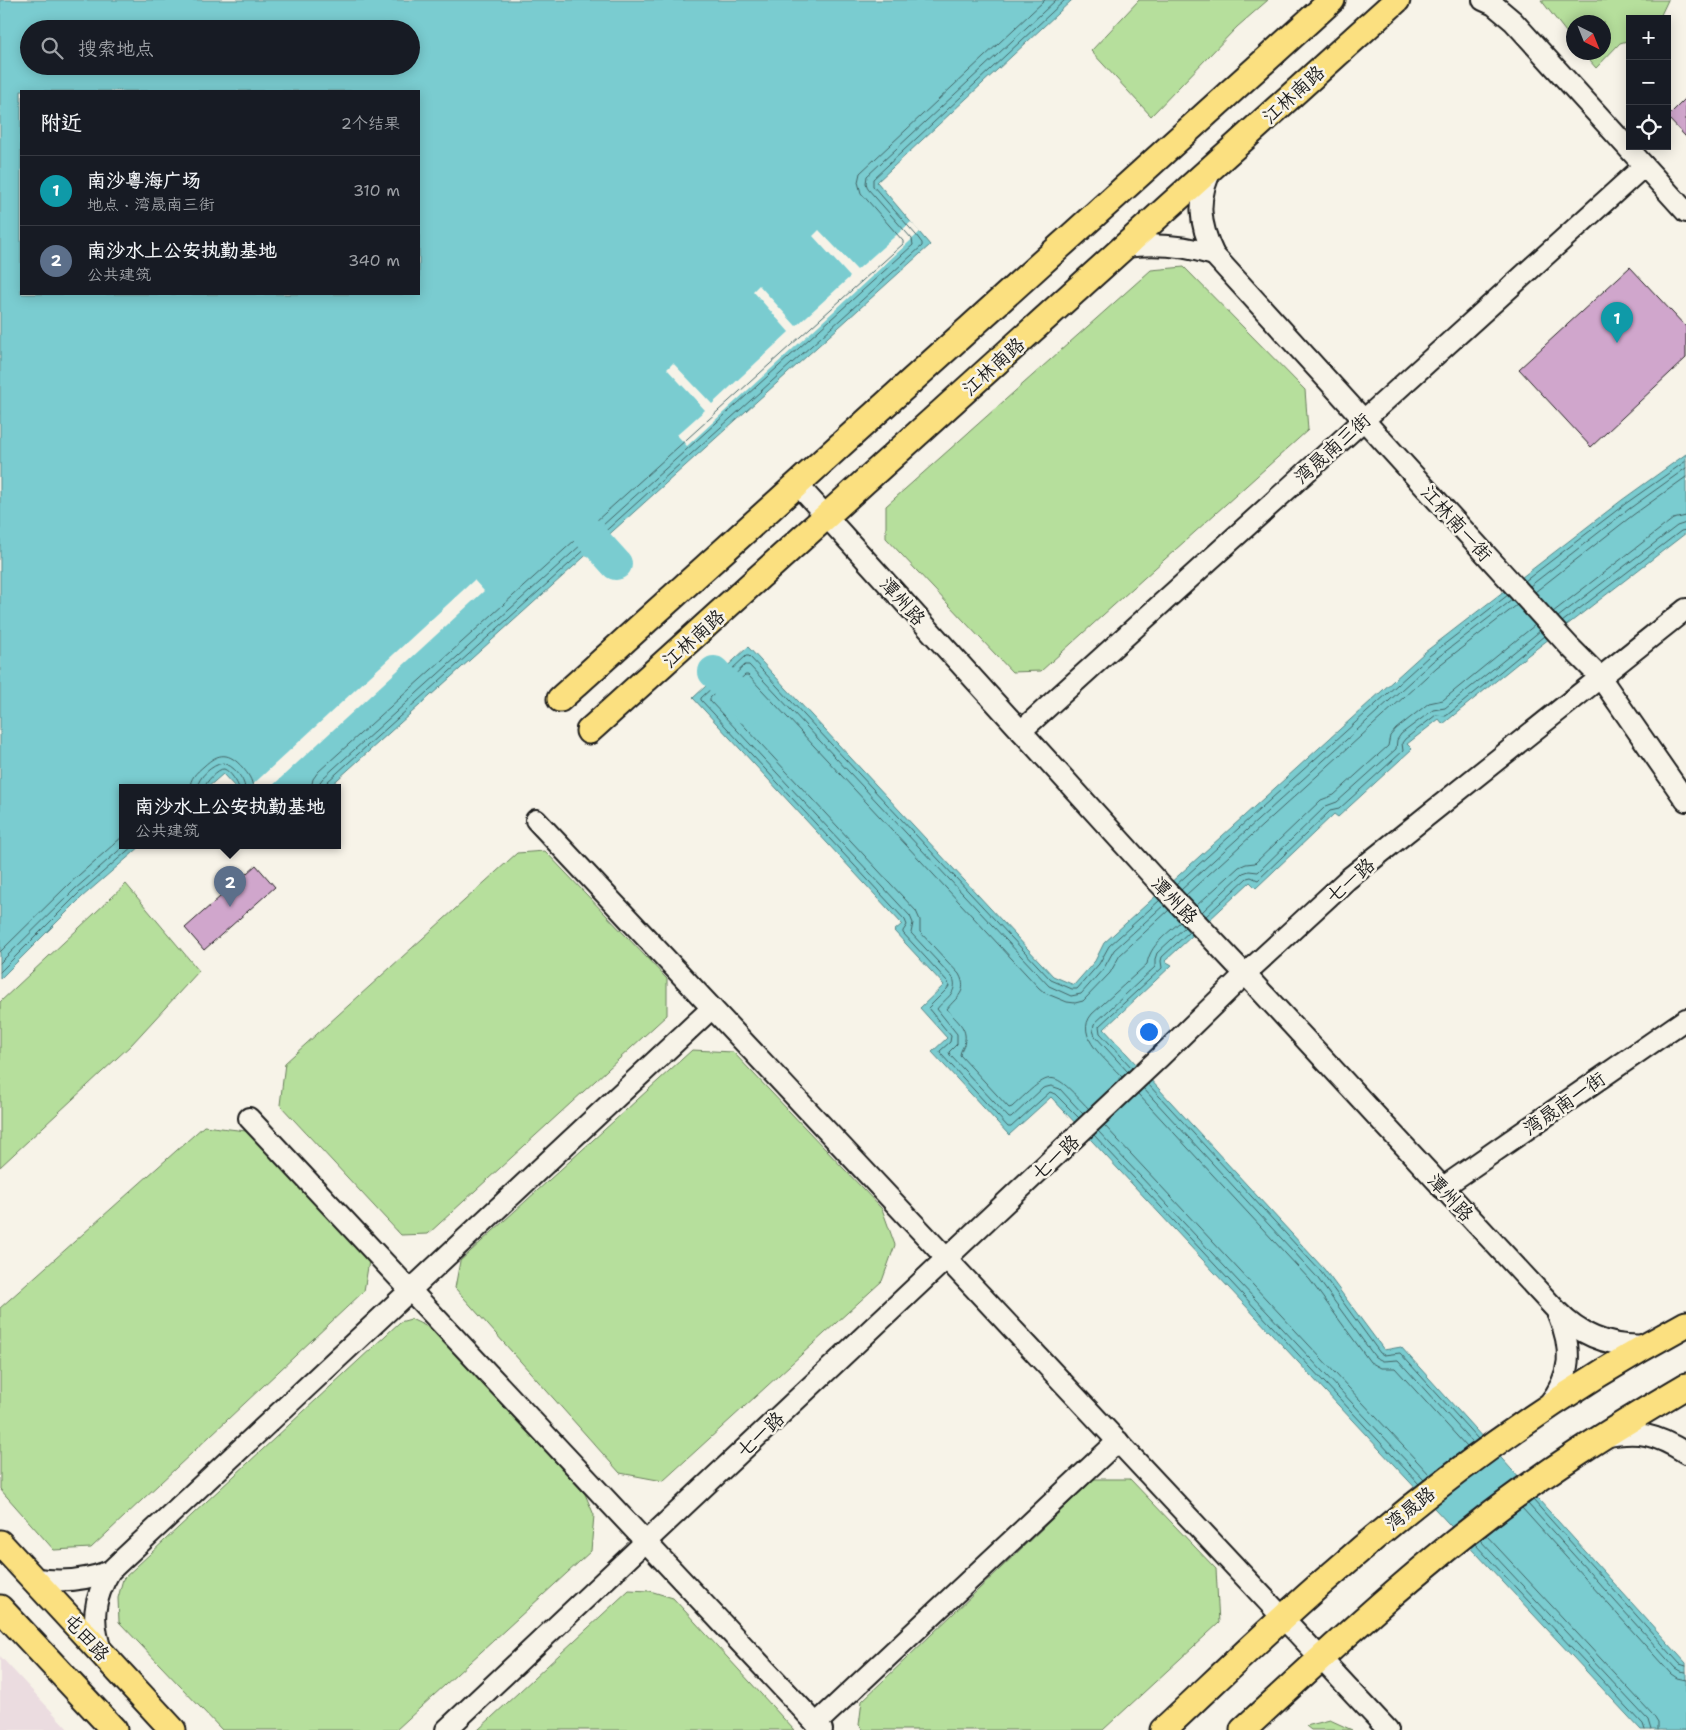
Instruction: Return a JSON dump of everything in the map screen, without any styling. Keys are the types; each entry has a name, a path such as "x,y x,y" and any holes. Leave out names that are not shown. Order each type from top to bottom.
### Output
{"main road":[{"path":"560,699 1332,0"},
{"name":"江林南路","path":"589,732 1397,0"},
{"name":"湾晟路","path":"1163,1730 1337,1569 1446,1479 1543,1411 1649,1344 1686,1324"},
{"path":"1243,1730 1373,1610 1483,1520 1550,1471 1686,1386"},
{"name":"屯田路","path":"0,1543 173,1730"},
{"path":"0,1608 114,1730"}],"street":[{"path":"1483,0 1494,5 1513,21 1686,212"},
{"path":"1504,0 1513,21"},
{"path":"1214,165 1204,189 1201,214 1203,228 1214,255"},
{"name":"湾晟南三街","path":"1021,731 1644,166"},
{"path":"1124,247 1160,244 1179,246 1214,255"},
{"name":"江林南一街","path":"1214,255 1569,646 1600,677 1686,802"},
{"name":"潭州路","path":"797,484 1158,882 1558,1312 1580,1331 1606,1342 1635,1346 1649,1344"},
{"name":"七一路","path":"446,1730 1060,1152 1245,974 1348,879 1686,609"},
{"path":"536,820 1388,1730"},
{"path":"102,1653 94,1620 101,1586 110,1572 712,1008"},
{"name":"湾晟南一街","path":"1442,1188 1686,1019"},
{"path":"249,1118 819,1727 1118,1441"},
{"path":"1543,1411 1556,1394 1565,1375 1568,1353 1566,1332 1558,1312"},
{"path":"1602,1437 1624,1433 1647,1435 1668,1442 1686,1453"},
{"path":"33,1578 59,1582 72,1581 110,1572"}],"shaded area":[{"path":"0,1656 69,1730 0,1730"}],"green space":[{"path":"1139,0 1268,0 1237,27 1151,116 1091,51"},
{"path":"1541,0 1668,0 1661,15 1626,15 1626,41 1620,43 1611,52 1611,15 1566,15 1566,32"},
{"path":"1589,60 1604,60 1596,68"},
{"path":"1184,267 1305,390 1308,430 1041,671 1012,672 886,538 886,506 1151,270"},
{"path":"545,851 667,979 667,1015 428,1234 401,1235 280,1105 285,1063 517,853"},
{"path":"126,884 199,971 131,1045 0,1167 0,1002"},
{"path":"692,1050 733,1052 882,1209 895,1245 882,1281 663,1481 620,1473 455,1288 460,1261"},
{"path":"204,1126 246,1131 369,1261 364,1291 91,1548 54,1550 0,1489 0,1308"},
{"path":"411,1319 432,1329 585,1494 594,1515 591,1551 396,1730 222,1730 119,1622 118,1598 123,1579 400,1322"},
{"path":"1094,1479 1130,1479 1216,1569 1219,1623 1103,1730 864,1730 859,1725 862,1701"},
{"path":"629,1590 650,1591 673,1598 794,1730 478,1730"},
{"path":"1330,1720 1352,1730 1311,1730 1306,1726"}],"water":[{"path":"0,0 1072,0 877,182 930,245 332,784 232,784 223,774 212,784 119,784 119,849 138,849 82,897 0,979"},
{"path":"1686,454 1686,533 1523,659 1443,724 1439,719 1407,744 1412,749 1338,817 1334,814 1256,888 1250,882 1165,961 1172,965 1104,1029 1324,1269 1384,1350 1401,1347 1686,1663 1686,1730 1641,1730 1051,1097 1009,1135 932,1052 947,1038 920,1008 944,985 894,931 902,924 693,698 748,647 1053,976 1074,985 1095,961 1104,943 1425,652 1622,500"}],"pier":[{"path":"911,222 920,232 687,446 677,435 705,410 667,369 673,363 712,404 789,332 753,291 759,285 796,326 850,277 813,236 819,230 857,270"},
{"path":"474,580 484,591 274,784 253,784"}],"building":[{"path":"1686,98 1686,137 1671,121 1671,113"},
{"path":"1630,267 1686,327 1686,358 1591,447 1519,369"},
{"path":"256,865 275,887 204,950 185,928"}],"waterway":[{"path":"569,512 616,564"},
{"path":"714,672 748,708"}],"place":[{"name":"南沙粤海广场","path":"1617,343"},
{"name":"南沙水上公安执勤基地","path":"230,907"}]}
